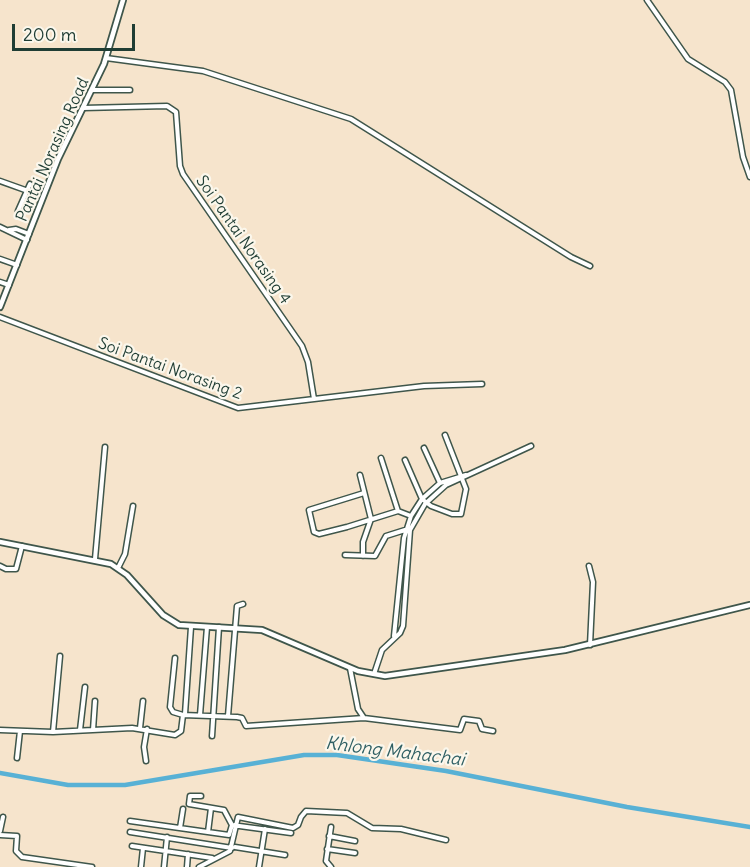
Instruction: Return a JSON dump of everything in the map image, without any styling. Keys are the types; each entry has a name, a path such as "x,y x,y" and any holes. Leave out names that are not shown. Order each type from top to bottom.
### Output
{"street":[{"name":"Pantai Norasing Road","path":"0,307 62,150 106,57 123,0"},
{"path":"647,0 688,59 725,82 731,90 743,157 750,177"},
{"path":"106,57 203,71 351,119 571,257 590,266"},
{"path":"92,90 130,90"},
{"name":"Soi Pantai Norasing 4","path":"83,108 167,106 176,112 183,174 302,346 308,362 314,399"},
{"path":"0,181 28,190"},
{"path":"18,211 30,184"},
{"path":"0,227 28,237"},
{"path":"0,259 17,265"},
{"path":"0,282 9,285"},
{"name":"Soi Pantai Norasing 2","path":"0,317 232,407 245,408 453,383 482,384"},
{"path":"405,460 424,501 452,514 461,514 466,489 463,476 445,435"},
{"path":"374,675 379,655 394,636 400,633 403,626 408,530 424,501 463,476 531,446"},
{"path":"95,558 105,447"},
{"path":"424,448 440,483"},
{"path":"381,458 398,511"},
{"path":"360,475 372,519 363,542 363,556"},
{"path":"394,636 411,516 440,483 463,476"},
{"path":"364,493 309,510 308,514 315,532 320,534 398,511 411,516"},
{"path":"118,568 125,554 133,506"},
{"path":"345,555 375,556 386,536 408,530"},
{"path":"0,542 95,558 118,568 163,615 179,625 268,632 350,668 374,675 392,675 590,645 750,605"},
{"path":"0,566 6,569 16,569 22,546"},
{"path":"589,566 593,578 590,645"},
{"path":"228,716 237,606 243,604"},
{"path":"0,730 53,732 141,728 179,734 184,715 191,627"},
{"path":"200,716 207,627"},
{"path":"212,736 219,627"},
{"path":"53,732 60,656"},
{"path":"176,658 170,707 173,712 184,715 242,718 246,726 364,718 460,730 464,719 477,720 482,729 493,731"},
{"path":"350,668 358,709 364,718"},
{"path":"80,730 85,687"},
{"path":"93,730 95,701"},
{"path":"141,728 143,701"},
{"path":"146,761 144,747 147,729"},
{"path":"17,758 20,731"},
{"path":"201,796 190,796 189,804 226,811 234,825 233,847"},
{"path":"205,842 211,808"},
{"path":"180,828 183,809"},
{"path":"130,821 230,835 236,818 240,817 293,828 298,825 306,811 347,813 372,828 401,829 446,840"},
{"path":"3,818 0,833 16,836 16,851 22,857 92,867"},
{"path":"234,825 291,833"},
{"path":"331,827 326,861 331,867"},
{"path":"260,867 265,829"},
{"path":"130,832 285,855"},
{"path":"329,836 355,841"},
{"path":"164,867 167,837"},
{"path":"132,846 213,859"},
{"path":"199,867 233,847"},
{"path":"141,867 143,848"},
{"path":"327,849 354,853"},
{"path":"187,867 188,854"}],"waterway":[{"name":"Khlong Mahachai","path":"0,773 68,785 125,785 304,755 337,755 446,771 627,807 750,827"}]}
